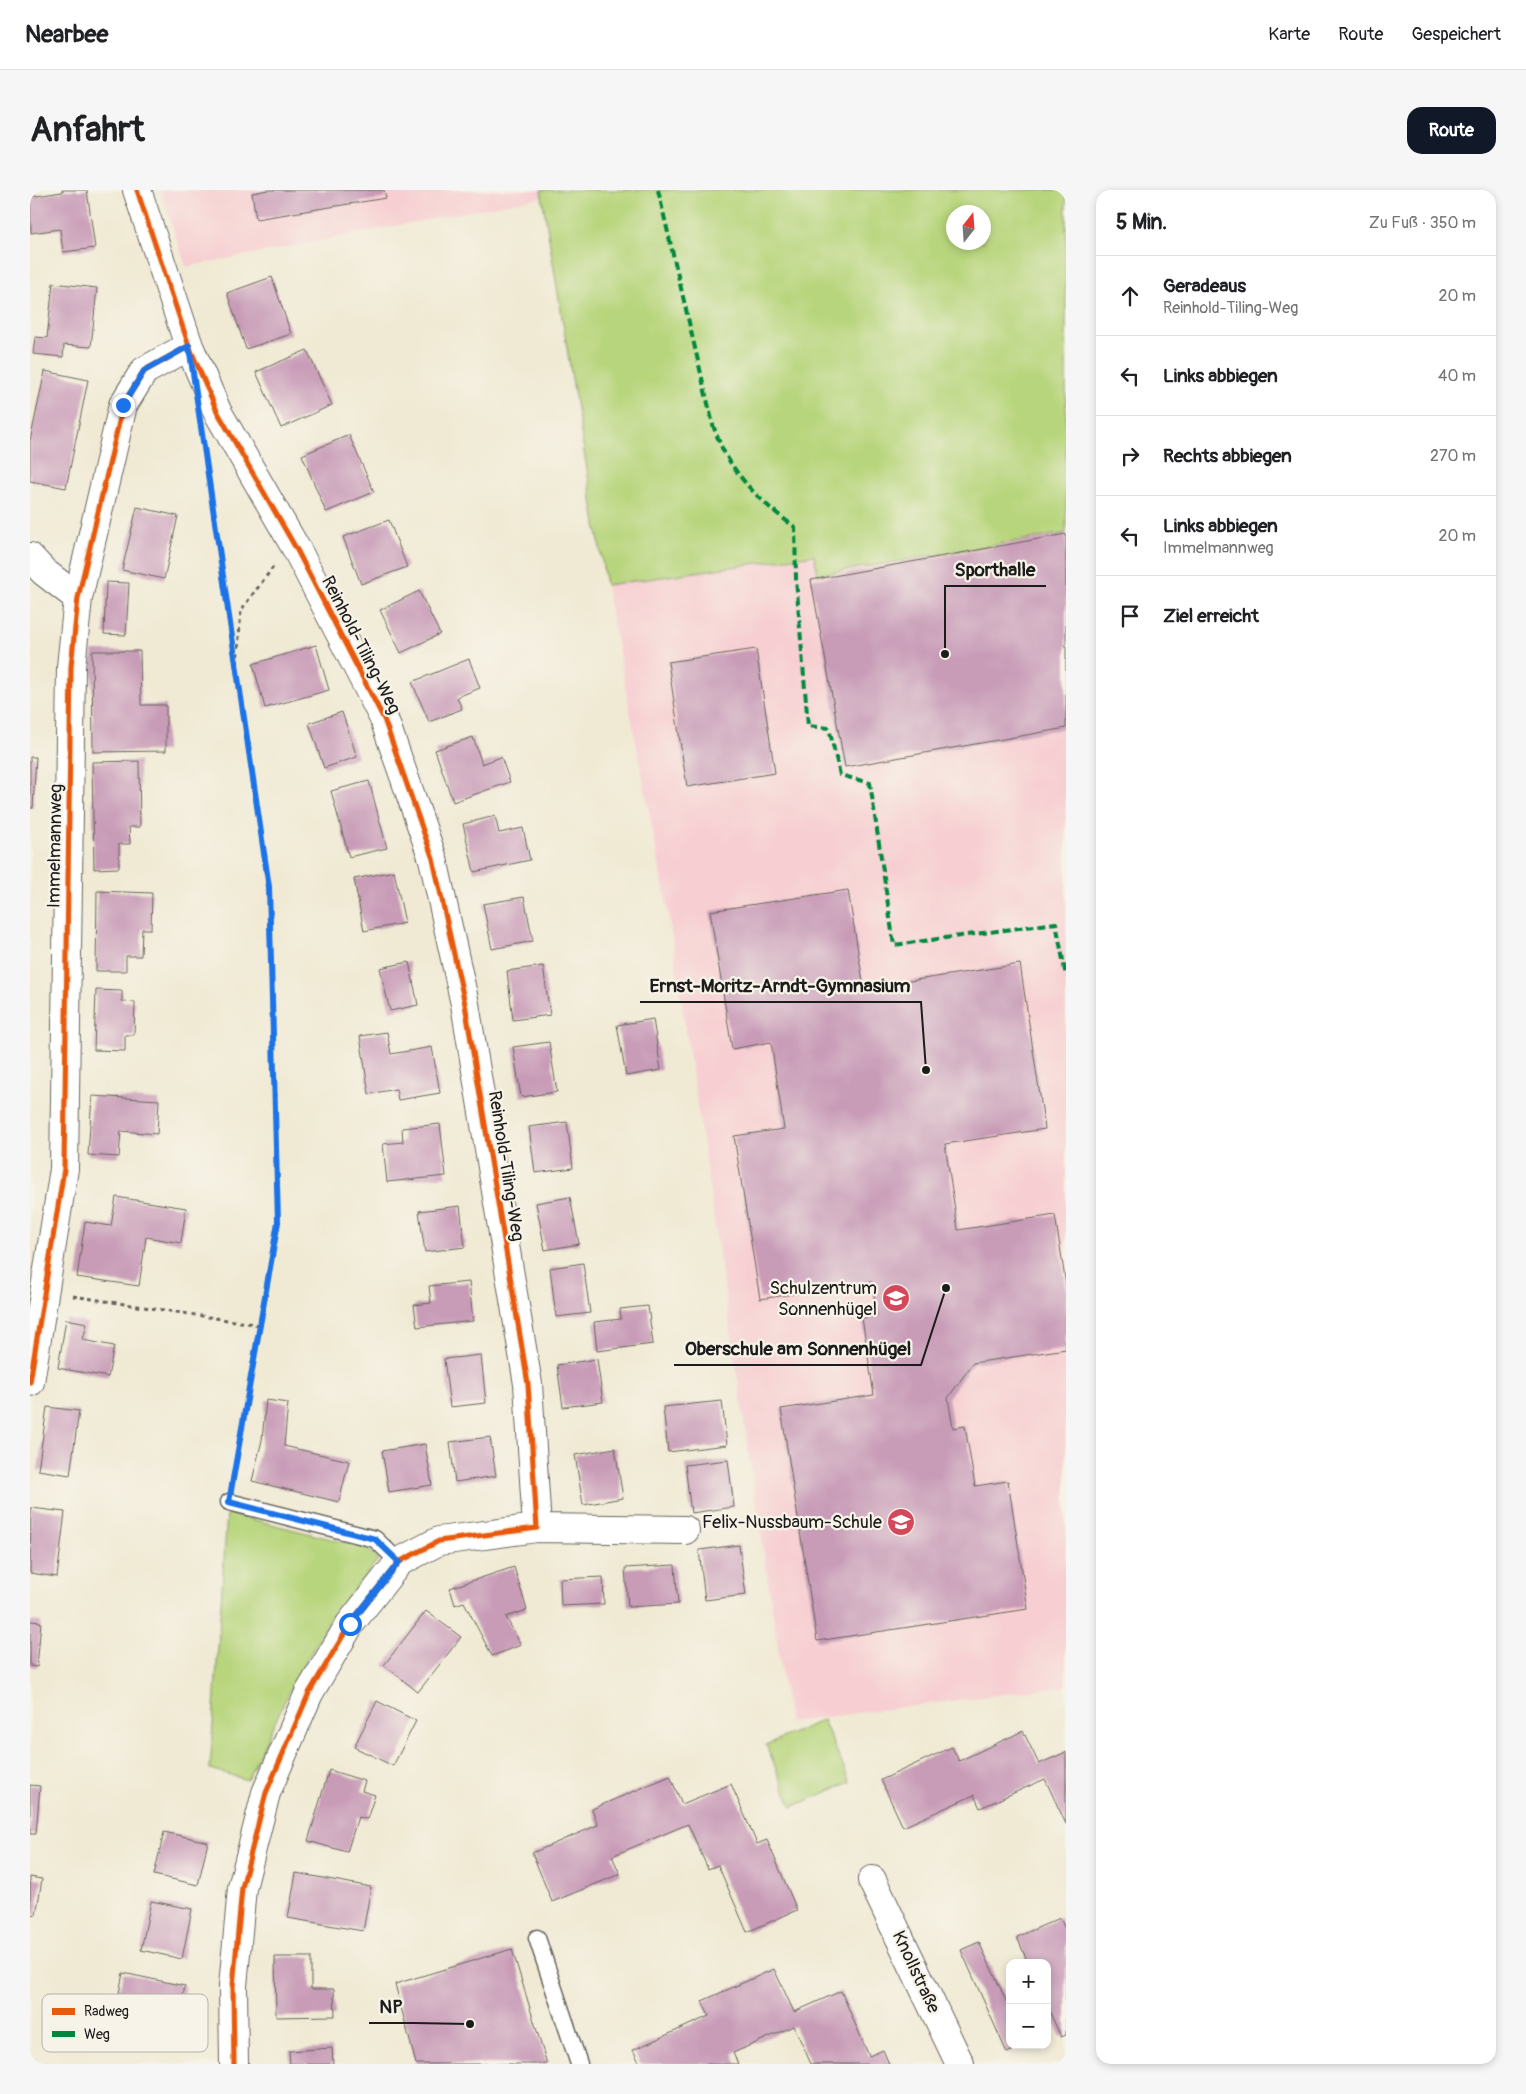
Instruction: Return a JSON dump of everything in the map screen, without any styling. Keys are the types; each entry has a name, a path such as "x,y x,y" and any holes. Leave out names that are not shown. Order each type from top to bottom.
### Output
{"street":[{"name":"Reinhold-Tiling-Weg","path":"137,190 189,346 217,411 297,550 384,718 432,859 465,1004 528,1384 537,1528"},
{"name":"Immelmannweg","path":"30,1382 64,1169 71,667 78,598 123,405 144,371 189,346"},
{"path":"30,557 44,572 78,598"},
{"path":"234,2064 233,1986 242,1888 266,1792 309,1693 350,1624 399,1562 439,1541 537,1528 685,1530"},
{"name":"Knollstraße","path":"872,1880 960,2064"}],"lane":[{"path":"229,1502 375,1539 399,1562"},
{"path":"537,1938 579,2064"}],"path":[{"path":"203,444 269,887 278,1222 229,1502"},
{"path":"237,669 241,610 274,567 297,550"},
{"path":"45,1291 260,1325"}],"shaded area":[{"path":"160,190 541,190 542,197 186,267"},
{"name":"Schulzentrum Sonnenhügel","path":"1066,533 1066,1686 789,1722 668,911 606,585 815,555 818,575"}],"green space":[{"path":"541,190 1066,190 1066,533 818,575 814,555 606,585"},
{"path":"227,1513 367,1548 378,1560 332,1616 292,1686 247,1780 210,1769"},
{"path":"823,1720 850,1782 792,1807 766,1745"}],"building":[{"path":"62,190 87,190 95,248 63,252 60,229 31,233 30,197 62,192"},
{"path":"268,190 384,190 386,198 256,219 252,193"},
{"path":"272,277 291,334 246,349 227,293"},
{"path":"53,283 97,288 91,347 64,345 63,357 33,354 35,337 47,338"},
{"path":"307,350 332,405 281,428 256,372"},
{"path":"45,371 88,380 66,488 30,481 30,441"},
{"path":"349,435 374,492 326,512 302,455"},
{"path":"137,507 178,516 164,579 122,570"},
{"path":"389,520 407,567 361,584 343,537"},
{"path":"1066,534 1066,728 845,767 811,580"},
{"path":"106,582 129,583 126,635 104,634"},
{"path":"419,591 440,634 401,653 380,610"},
{"path":"316,645 329,690 265,708 253,664"},
{"path":"756,649 775,773 687,787 668,662"},
{"path":"92,651 140,651 141,705 166,705 166,751 93,752"},
{"path":"469,659 480,688 457,697 462,709 429,722 412,682"},
{"path":"342,712 357,757 324,768 309,723"},
{"path":"473,737 482,764 501,757 510,782 453,802 435,750"},
{"path":"30,757 36,757 33,808 30,808"},
{"path":"139,761 140,827 129,827 130,844 119,844 119,868 94,869 92,762"},
{"path":"369,781 387,848 349,857 331,791"},
{"path":"495,816 499,833 523,828 530,860 474,872 463,824"},
{"path":"394,871 405,923 364,931 354,879"},
{"name":"Schulzentrum Sonnenhügel","path":"848,890 864,988 1020,964 1045,1129 945,1144 958,1230 1055,1215 1066,1285 1066,1349 973,1363 948,1398 953,1428 965,1426 975,1486 1008,1481 1028,1609 817,1641 781,1409 874,1395 862,1318 877,1316 872,1282 760,1299 734,1136 784,1129 771,1042 732,1049 710,911"},
{"path":"97,891 152,893 151,929 142,929 141,956 126,956 126,971 96,971"},
{"path":"524,897 533,941 492,949 483,904"},
{"path":"409,962 418,1005 390,1011 380,968"},
{"path":"543,966 550,1015 513,1020 507,971"},
{"path":"96,990 122,991 122,1001 135,1002 134,1035 125,1035 125,1051 94,1050"},
{"path":"653,1019 661,1070 626,1076 617,1025"},
{"path":"387,1032 391,1054 432,1047 440,1093 398,1100 396,1089 369,1094 360,1036"},
{"path":"549,1042 557,1092 521,1097 513,1047"},
{"path":"92,1096 159,1100 157,1134 121,1131 119,1157 88,1155"},
{"path":"567,1122 573,1168 535,1173 529,1127"},
{"path":"440,1124 446,1176 387,1182 383,1144 403,1142 402,1128"},
{"path":"116,1197 186,1208 181,1243 146,1237 139,1286 77,1277 85,1222 111,1226"},
{"path":"570,1197 579,1244 545,1250 536,1203"},
{"path":"460,1206 465,1247 425,1252 419,1211"},
{"path":"583,1263 590,1313 556,1317 550,1268"},
{"path":"469,1282 473,1321 417,1327 414,1305 431,1303 429,1286"},
{"path":"648,1306 653,1344 597,1351 594,1322 621,1319 620,1309"},
{"path":"66,1319 87,1323 83,1340 114,1346 108,1377 58,1368"},
{"path":"481,1355 486,1403 450,1407 444,1359"},
{"path":"597,1359 603,1402 563,1407 557,1365"},
{"path":"266,1400 288,1403 284,1446 349,1461 339,1502 252,1481 262,1440"},
{"path":"722,1401 727,1445 668,1452 663,1407"},
{"path":"47,1407 79,1411 70,1475 38,1470"},
{"path":"490,1437 496,1476 455,1482 450,1442"},
{"path":"425,1444 432,1485 389,1492 382,1451"},
{"path":"615,1448 623,1498 583,1505 575,1455"},
{"path":"728,1460 734,1507 691,1513 685,1465"},
{"path":"31,1508 65,1512 57,1577 30,1573"},
{"path":"739,1545 746,1595 705,1600 699,1550"},
{"path":"675,1565 678,1604 628,1607 625,1568"},
{"path":"514,1567 527,1610 506,1617 521,1645 492,1656 464,1602 455,1605 450,1588"},
{"path":"603,1577 604,1604 561,1606 560,1579"},
{"path":"426,1611 461,1637 418,1692 384,1665"},
{"path":"30,1621 41,1622 37,1667 30,1666"},
{"path":"377,1701 416,1721 393,1766 354,1747"},
{"path":"1023,1731 1039,1764 1066,1752 1066,1824 1045,1779 980,1808 974,1795 903,1827 881,1780 952,1747 959,1761"},
{"path":"329,1770 365,1781 362,1791 375,1795 367,1819 358,1817 347,1852 308,1841"},
{"path":"670,1776 682,1804 731,1784 757,1844 767,1840 797,1910 747,1932 718,1865 708,1869 688,1824 612,1856 620,1874 552,1902 532,1853 598,1825 592,1809"},
{"path":"30,1785 40,1786 36,1834 30,1834"},
{"path":"164,1832 208,1842 198,1885 154,1875"},
{"path":"296,1873 371,1887 363,1931 288,1918"},
{"path":"30,1877 42,1879 36,1915 30,1914"},
{"path":"151,1901 192,1909 182,1959 141,1950"},
{"path":"1060,1918 1066,1931 1066,2035 1061,2037 1051,2015 1051,1959 1026,1959 1017,1937"},
{"path":"979,1942 1006,2000 1006,2049 1016,2049 1007,2053 961,1950"},
{"path":"512,1949 547,2064 416,2064 395,1984"},
{"path":"275,1957 311,1957 311,1989 334,1989 335,2016 276,2017"},
{"path":"774,1969 794,2012 841,1991 869,2056 883,2050 889,2064 811,2064 794,2026 733,2053 738,2064 640,2064 633,2050 709,2016 702,2001"},
{"path":"123,1973 185,1986 183,1994 119,1994"},
{"path":"332,2048 333,2064 290,2064 289,2051"}],"marked path":[{"path":"658,190 713,425 719,442 734,468 749,487 775,512 795,527 796,579 808,726 829,728 840,775 870,783 894,945 1056,923 1066,976"}],"cycle path":[{"path":"137,190 189,346 217,411 297,550 384,719 433,859 465,1004 528,1384 537,1528 439,1541 399,1562 350,1624 309,1693 266,1793 242,1888 233,1986 234,2064"},
{"path":"30,1382 64,1169 71,667 78,598 123,405 144,371 189,346"}],"place":[{"name":"Sporthalle","path":"945,654"},
{"name":"Ernst-Moritz-Arndt-Gymnasium","path":"926,1070"},
{"name":"Oberschule am Sonnenhügel","path":"946,1288"},
{"name":"Schulzentrum Sonnenhügel","path":"896,1298"},
{"name":"Felix-Nussbaum-Schule","path":"901,1522"},
{"name":"NP","path":"470,2024"}],"route":[{"path":"123,405 144,371 189,346 269,887 278,1222 229,1502 375,1539 399,1562 350,1624"}]}
